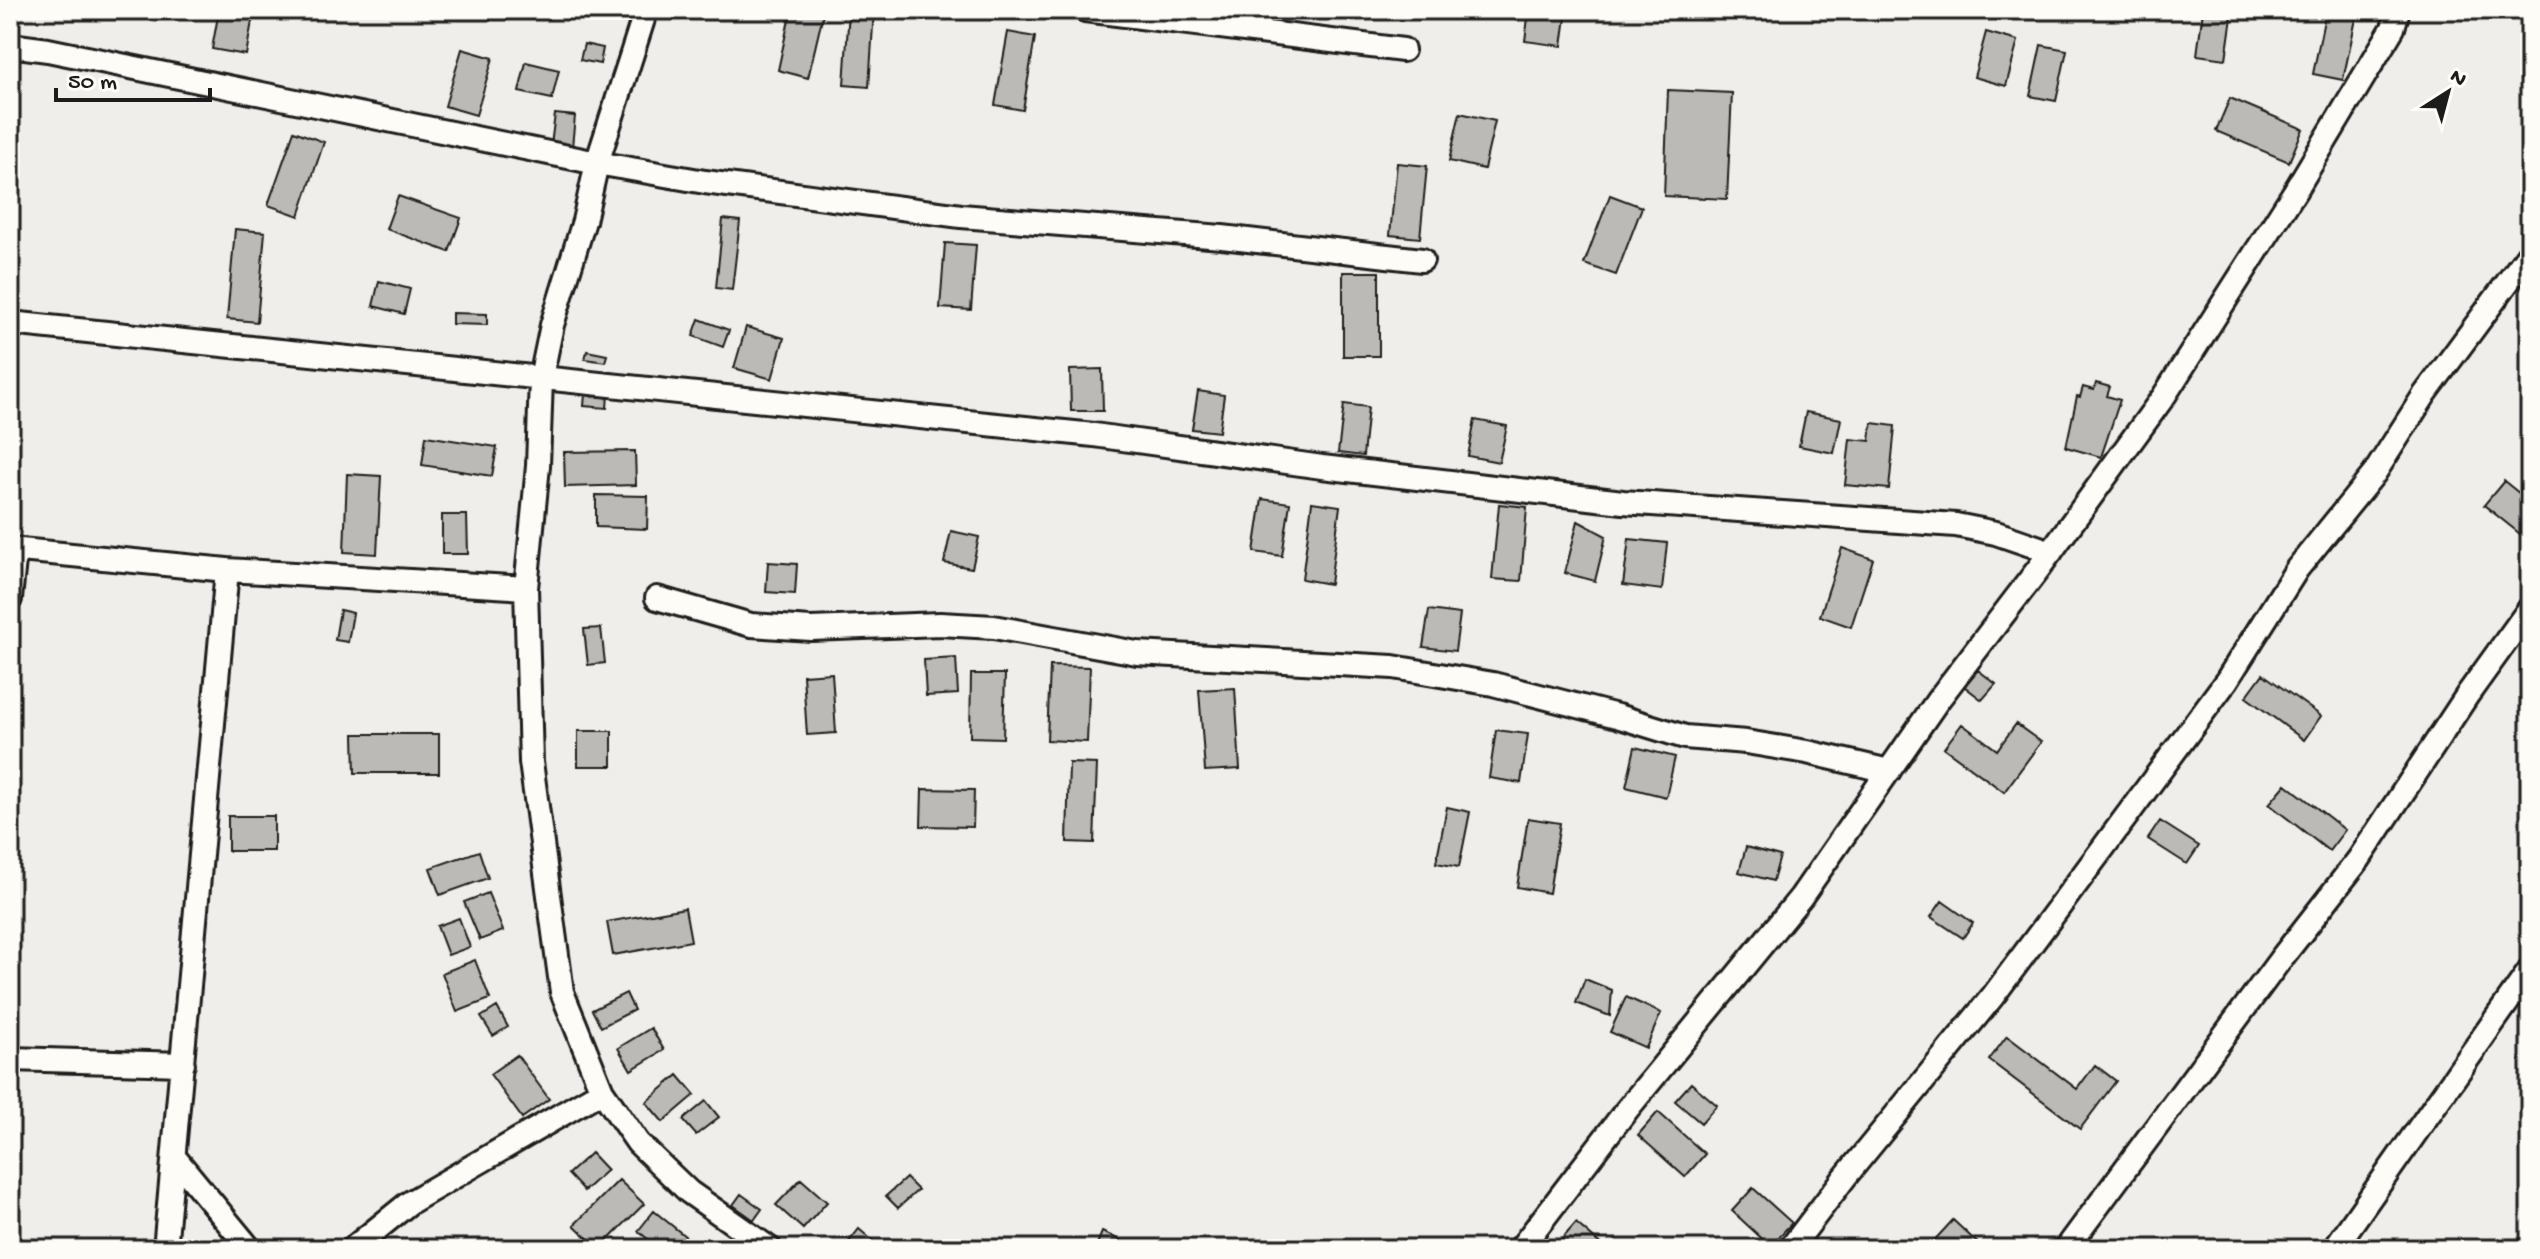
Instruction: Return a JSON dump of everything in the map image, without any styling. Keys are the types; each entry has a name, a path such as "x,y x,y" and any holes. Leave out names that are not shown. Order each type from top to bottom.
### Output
{"street":[{"path":"646,10 597,163 584,221 552,325 541,378 538,466 526,588 531,762 562,992 602,1091 638,1143 689,1192 770,1249"},
{"path":"1085,10 1403,50"},
{"path":"1520,1249 1625,1112 1801,897 1938,700 2164,396 2295,191 2393,28 2398,10"},
{"path":"10,45 63,53 597,163 705,182 961,216 1222,237 1422,260"},
{"path":"1790,1249 1993,996 2067,897 2227,680 2297,569 2374,474 2425,394 2530,252"},
{"path":"10,323 1094,435 1322,467 1623,502 1956,525 1996,533 2051,552"},
{"path":"10,599 12,550 227,570 526,588"},
{"path":"165,1249 227,570"},
{"path":"657,598 751,625 811,629 940,624 994,627 1137,653 1393,667 1493,684 1685,737 1791,749 1889,771"},
{"path":"2066,1249 2280,960 2359,859 2468,694 2530,608"},
{"path":"2334,1249 2530,970"},
{"path":"10,1059 183,1064"},
{"path":"352,1249 409,1203 602,1091"},
{"path":"175,1158 250,1249"}],"building":[{"path":"219,10 254,10 246,55 212,49"},
{"path":"791,10 824,10 808,78 778,70"},
{"path":"849,10 874,10 869,87 844,85"},
{"path":"1529,10 1567,10 1562,46 1525,41"},
{"path":"2203,10 2233,10 2226,59 2197,55"},
{"path":"2326,10 2357,14 2343,80 2313,74"},
{"path":"1008,32 1035,37 1023,110 995,105"},
{"path":"1986,32 2018,41 2006,86 1974,77"},
{"path":"584,44 603,48 600,64 580,60"},
{"path":"2041,45 2067,50 2056,101 2030,96"},
{"path":"462,49 493,58 476,115 445,106"},
{"path":"526,62 559,70 552,99 519,92"},
{"path":"1668,90 1732,93 1727,199 1664,196"},
{"path":"2230,98 2303,129 2289,162 2216,131"},
{"path":"1460,113 1495,121 1484,169 1449,161"},
{"path":"555,114 575,116 572,147 551,145"},
{"path":"294,131 324,142 299,216 268,205"},
{"path":"1397,163 1427,166 1420,238 1390,235"},
{"path":"1610,195 1642,207 1616,275 1584,264"},
{"path":"398,196 461,218 449,252 386,229"},
{"path":"723,219 740,221 732,290 716,288"},
{"path":"235,229 265,232 257,322 227,319"},
{"path":"945,243 976,245 971,310 940,308"},
{"path":"1343,272 1379,272 1379,356 1343,356"},
{"path":"379,281 410,289 404,314 373,306"},
{"path":"452,313 487,314 487,325 452,324"},
{"path":"699,319 729,330 723,347 693,336"},
{"path":"746,327 784,338 772,379 734,368"},
{"path":"587,351 607,355 605,362 585,359"},
{"path":"1102,369 1103,411 1071,411 1070,370"},
{"path":"2096,383 2110,387 2107,396 2120,400 2101,457 2066,447 2077,396 2080,397 2083,387 2094,390"},
{"path":"1198,391 1224,395 1219,432 1192,429"},
{"path":"585,394 608,395 607,408 584,406"},
{"path":"1344,404 1368,407 1363,456 1338,453"},
{"path":"1806,412 1841,419 1834,453 1799,446"},
{"path":"1475,420 1507,426 1499,462 1468,456"},
{"path":"1872,423 1895,426 1889,489 1845,485 1850,439 1870,441"},
{"path":"426,436 497,447 492,476 422,465"},
{"path":"635,451 636,485 565,487 564,452"},
{"path":"347,474 381,476 377,554 344,552"},
{"path":"2504,481 2530,502 2530,542 2484,505"},
{"path":"596,495 648,496 647,529 596,527"},
{"path":"1262,499 1290,503 1282,556 1254,552"},
{"path":"1312,502 1340,506 1330,584 1302,579"},
{"path":"1499,504 1527,507 1521,581 1492,579"},
{"path":"442,515 467,515 468,554 442,554"},
{"path":"1578,521 1606,536 1595,581 1565,573"},
{"path":"951,531 979,537 972,568 944,563"},
{"path":"1629,539 1667,543 1662,590 1623,585"},
{"path":"1842,548 1873,559 1851,627 1820,616"},
{"path":"768,562 797,564 795,594 766,592"},
{"path":"340,610 353,613 348,642 335,640"},
{"path":"1429,610 1460,614 1455,651 1423,647"},
{"path":"601,628 605,663 588,665 584,629"},
{"path":"956,658 958,694 926,696 924,660"},
{"path":"1050,666 1090,667 1087,742 1047,740"},
{"path":"1978,670 1996,684 1982,700 1964,686"},
{"path":"832,673 836,733 807,735 803,675"},
{"path":"971,674 1005,674 1003,738 970,737"},
{"path":"2263,674 2321,716 2304,740 2246,697"},
{"path":"1235,688 1240,769 1205,771 1199,690"},
{"path":"1962,724 1997,750 2016,724 2041,742 2004,792 1944,748"},
{"path":"1496,730 1528,734 1521,783 1489,778"},
{"path":"578,731 612,731 612,766 578,766"},
{"path":"354,734 439,734 439,773 355,773"},
{"path":"1635,747 1675,757 1666,797 1626,787"},
{"path":"1069,763 1097,764 1094,843 1067,842"},
{"path":"2286,784 2345,830 2329,851 2269,804"},
{"path":"922,789 974,790 973,827 921,826"},
{"path":"1447,807 1470,812 1459,867 1436,863"},
{"path":"228,816 274,816 274,851 228,851"},
{"path":"1528,818 1560,823 1549,893 1517,887"},
{"path":"2160,821 2199,846 2187,864 2148,839"},
{"path":"1746,847 1780,856 1773,881 1739,872"},
{"path":"479,851 488,878 440,895 430,868"},
{"path":"488,893 503,931 480,940 464,902"},
{"path":"1942,901 1973,923 1963,938 1931,917"},
{"path":"685,908 691,941 613,955 607,922"},
{"path":"459,918 470,947 448,955 437,926"},
{"path":"475,960 490,999 457,1012 442,973"},
{"path":"1585,979 1612,990 1610,1016 1576,1003"},
{"path":"626,993 634,1010 601,1027 592,1010"},
{"path":"1626,997 1661,1013 1646,1048 1610,1032"},
{"path":"497,1007 508,1027 493,1036 481,1017"},
{"path":"651,1028 664,1050 631,1070 618,1048"},
{"path":"2007,1036 2077,1089 2095,1065 2116,1081 2080,1129 1989,1060"},
{"path":"517,1055 549,1099 522,1118 490,1074"},
{"path":"678,1075 695,1095 663,1122 646,1102"},
{"path":"1691,1083 1717,1105 1701,1123 1675,1101"},
{"path":"706,1101 719,1117 696,1135 683,1120"},
{"path":"1658,1112 1705,1154 1685,1177 1638,1135"},
{"path":"591,1153 607,1170 584,1191 568,1174"},
{"path":"906,1178 918,1190 898,1208 886,1196"},
{"path":"801,1179 827,1202 803,1229 776,1205"},
{"path":"619,1180 644,1204 599,1249 574,1225"},
{"path":"1753,1188 1792,1223 1770,1246 1732,1211"},
{"path":"741,1194 762,1209 754,1220 733,1205"},
{"path":"654,1211 686,1237 677,1249 660,1249 638,1231"},
{"path":"1953,1220 1984,1249 1934,1249 1930,1245"},
{"path":"1576,1223 1606,1249 1554,1248"},
{"path":"859,1229 873,1241 866,1249 854,1249 848,1243"},
{"path":"1102,1232 1134,1246 1132,1249 1095,1249"}]}
